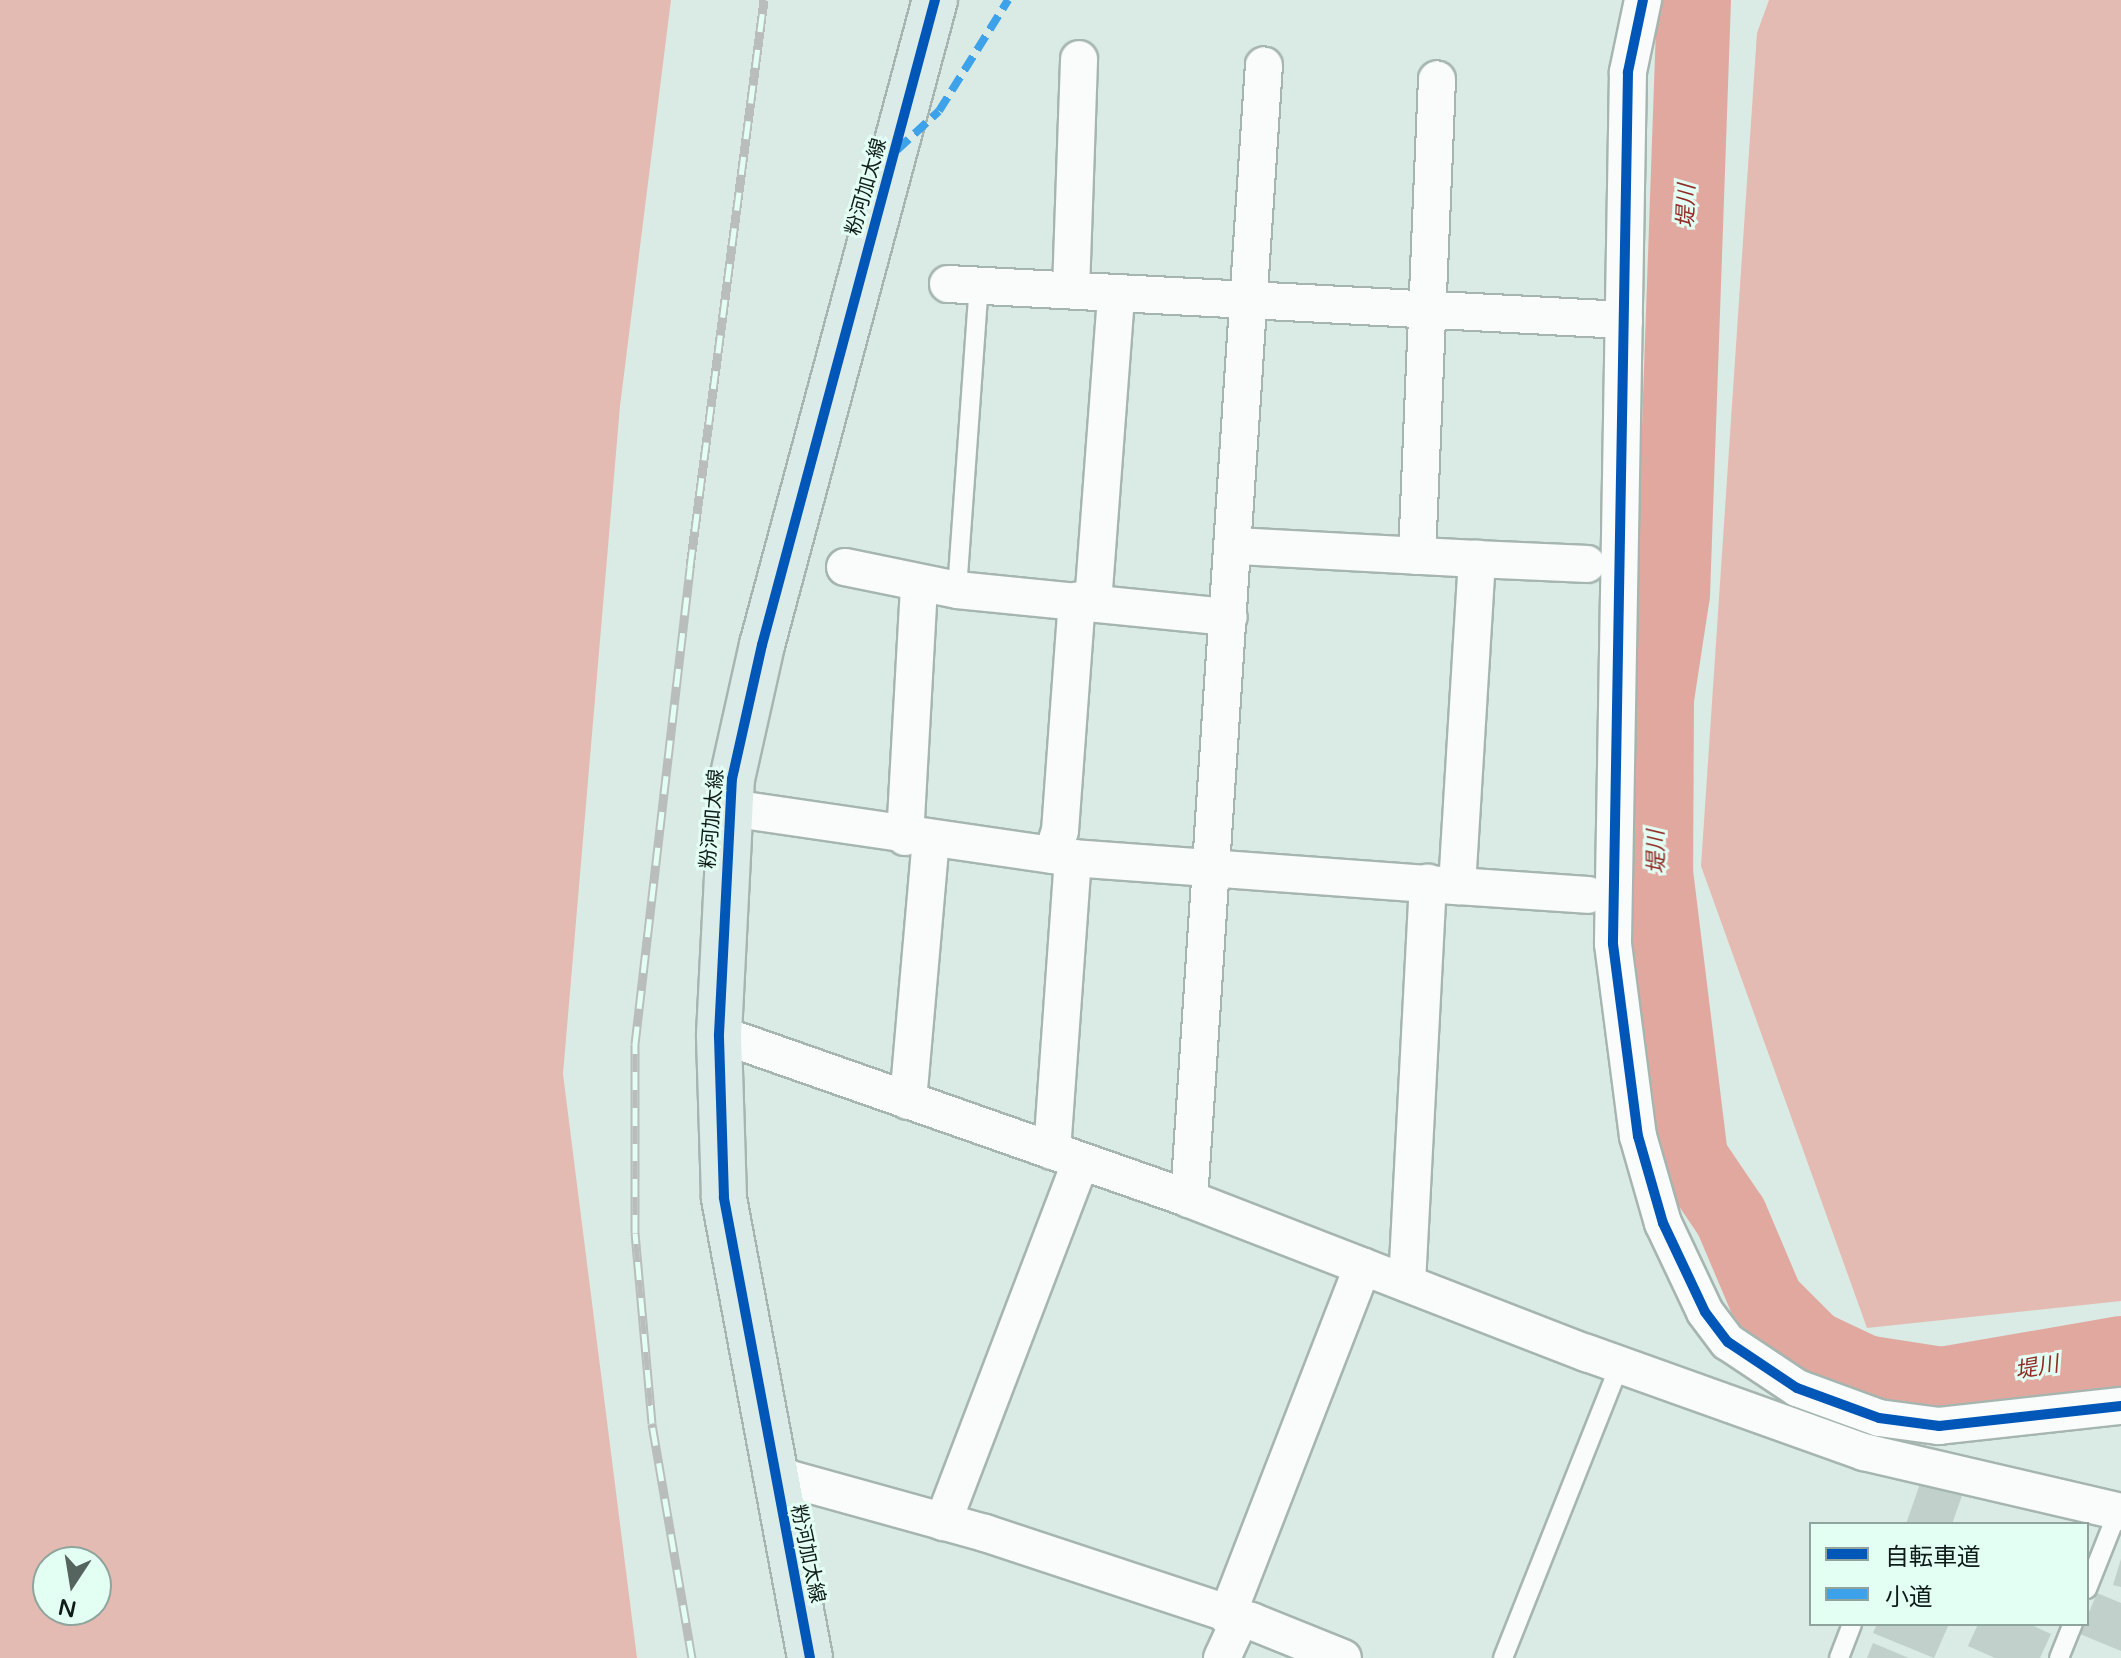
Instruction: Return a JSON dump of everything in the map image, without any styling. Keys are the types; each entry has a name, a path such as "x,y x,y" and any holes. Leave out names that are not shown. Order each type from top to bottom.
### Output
{"main road":[{"name":"粉河加太線","path":"810,1658 772,1474 724,1197 719,1034 730,808 744,714 935,0"}],"street":[{"path":"1643,0 1628,72 1613,944 1638,1136 1680,1265 1705,1312 1753,1364 1853,1411 1939,1426 2121,1406"},
{"path":"1071,290 1079,59"},
{"path":"1189,1199 1264,65"},
{"path":"1417,556 1437,79"},
{"path":"964,284 1624,320"},
{"path":"943,1522 1066,1156 1060,831 1116,294"},
{"path":"1234,546 1587,564"},
{"path":"1407,1283 1442,885 1477,559"},
{"path":"845,567 957,590 1229,617"},
{"path":"908,1101 918,838 919,583"},
{"path":"730,808 918,838 1062,856 1210,871 1588,895"},
{"path":"719,1034 1189,1199 1864,1452 2120,1512"},
{"path":"1222,1658 1233,1617 1363,1266"},
{"path":"772,1474 943,1522 1233,1617 1343,1658"}],"lane":[{"path":"957,590 964,284"},
{"path":"1503,1658 1621,1362"},
{"path":"2089,1584 2120,1512"},
{"path":"1839,1658 1851,1626"},
{"path":"2059,1658 2072,1626"}],"shaded area":[{"path":"0,0 671,0 620,406 563,1074 637,1658 0,1658"},
{"path":"1769,0 2121,0 2121,1301 1867,1328 1701,866 1757,33"}],"building":[{"path":"1922,1478 1963,1493 1953,1522 1907,1522"},
{"path":"2121,1559 2121,1587 2113,1585"},
{"path":"2097,1593 2121,1603 2121,1651 2080,1634 2083,1626 2089,1626 2089,1612"},
{"path":"1876,1626 1948,1626 1934,1658 1873,1633"},
{"path":"1977,1626 2033,1626 2051,1634 2040,1658 1995,1658 1968,1646"},
{"path":"1873,1643 1909,1658 1867,1658"}],"waterway":[{"name":"堤川","path":"1694,0 1673,594 1657,699 1656,872 1691,1158 1731,1217 1767,1302 1812,1347 1865,1372 1942,1384 2121,1353"}],"railway":[{"path":"692,1658 652,1423 635,1233 635,1044 690,567 764,0"}],"marked path":[{"path":"897,150 939,111 1008,0"}],"cycle path":[{"path":"810,1658 724,1197 719,1034 732,779 762,645 935,0"},
{"path":"1643,0 1628,72 1613,944 1638,1136 1663,1223 1705,1312 1728,1342 1797,1388 1879,1418 1939,1426 2121,1406"}]}
